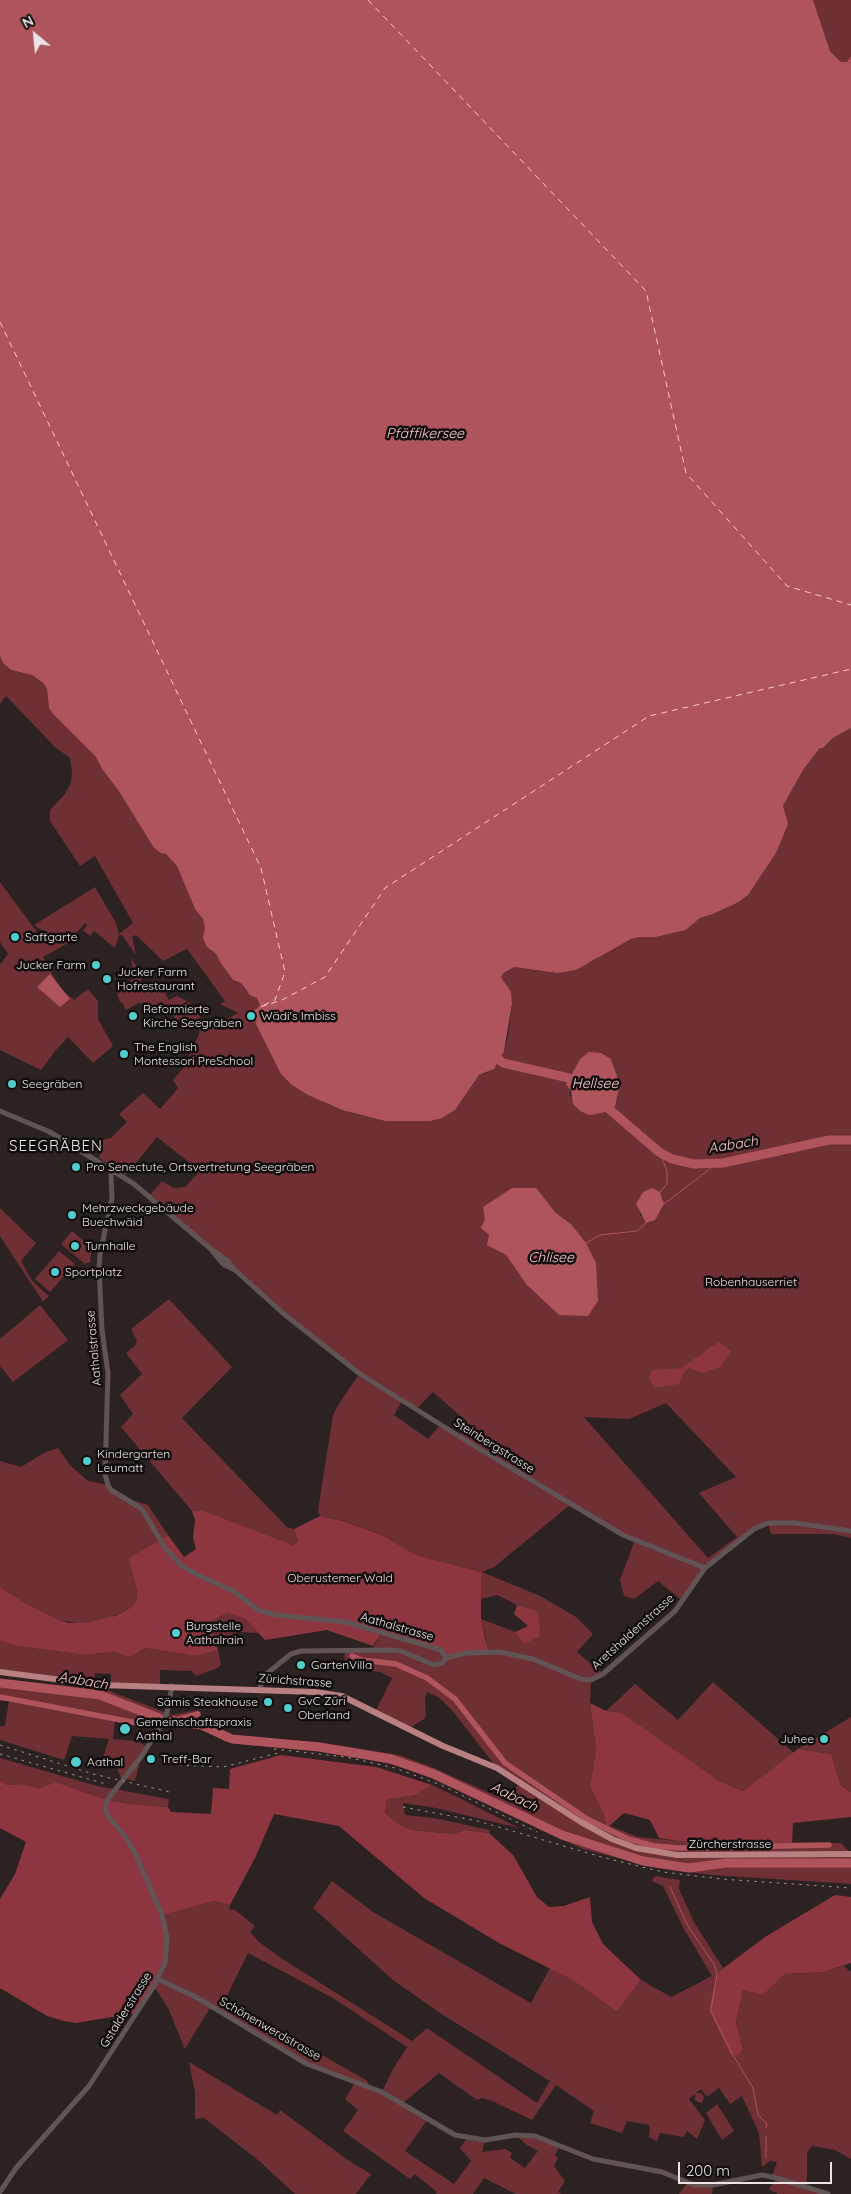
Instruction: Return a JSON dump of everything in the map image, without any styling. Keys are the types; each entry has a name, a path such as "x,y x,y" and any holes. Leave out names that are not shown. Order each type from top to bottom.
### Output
{"main road":[{"name":"Zürichstrasse","path":"0,1672 98,1684 320,1693 349,1699 432,1741 501,1770 566,1813 612,1839"},
{"name":"Zürcherstrasse","path":"612,1839 636,1848 668,1855 851,1854"}],"street":[{"name":"Steinbergstrasse","path":"0,1110 50,1132 142,1190 212,1250 227,1260 235,1270 314,1338 360,1374 409,1406 612,1529 705,1568"},
{"name":"Aathalstrasse","path":"113,1171 111,1174 112,1198 100,1254 99,1268 102,1330 108,1373 105,1474 108,1486 146,1513 163,1544 182,1566 236,1592 258,1610 276,1615 346,1622 441,1650 446,1658"},
{"path":"705,1568 760,1526 780,1522 851,1531"},
{"name":"Aretshaldenstrasse","path":"259,1690 265,1675 287,1656 297,1652 400,1651 434,1665 442,1663 446,1658 476,1651 500,1652 533,1659 586,1680 592,1680 603,1674 675,1611 705,1568"},
{"name":"Gstalderstrasse","path":"0,2192 20,2162 89,2086 158,1978 167,1955 166,1928 162,1915 135,1853 107,1812 107,1800 129,1773 164,1720 172,1686"},
{"name":"Schönenwerdstrasse","path":"158,1978 196,1997 307,2064 382,2092 455,2135 484,2140 516,2135 535,2136 593,2159 662,2172 694,2185 713,2185 762,2175 828,2194"}],"green space":[{"path":"813,0 851,0 851,56 847,62 841,62 830,51"},
{"name":"Robenhauserriet","path":"0,656 3,663 11,670 32,675 43,683 47,689 49,707 53,714 96,757 154,848 166,854 177,866 194,906 203,919 211,951 216,954 233,980 241,983 246,991 257,998 260,1007 323,1102 342,1110 385,1121 455,1110 479,1075 487,1073 504,1051 508,1036 512,1004 506,984 500,977 514,967 557,973 592,962 610,949 631,939 656,937 686,930 700,918 739,902 748,895 776,853 785,814 783,806 803,770 820,748 823,748 833,738 851,728 851,1538 833,1534 771,1534 768,1524 760,1526 711,1562 683,1601 658,1581 634,1599 624,1596 620,1580 635,1540 570,1505 494,1567 482,1572 540,1596 576,1617 593,1634 577,1652 603,1674 591,1680 590,1703 596,1749 590,1787 603,1813 607,1827 610,1826 638,1837 678,1841 841,1843 851,1854 851,1884 712,1875 657,1868 583,1849 428,1777 400,1767 357,1756 226,1742 202,1729 172,1728 115,1719 113,1739 137,1741 147,1747 141,1757 135,1781 121,1778 118,1770 110,1763 102,1761 109,1739 72,1736 64,1760 0,1740 0,1726 5,1726 9,1701 0,1701 0,1679 107,1690 172,1715 198,1710 199,1720 234,1736 318,1742 399,1755 429,1766 508,1801 520,1781 497,1768 451,1709 438,1697 427,1692 425,1699 426,1715 424,1719 408,1729 375,1712 392,1678 380,1672 344,1668 345,1650 372,1650 381,1633 487,1642 481,1619 515,1632 524,1644 538,1611 517,1605 497,1595 481,1599 481,1572 416,1555 384,1536 344,1521 320,1516 318,1510 333,1415 360,1373 235,1271 226,1266 212,1250 149,1196 162,1181 174,1188 185,1187 200,1171 157,1137 126,1175 99,1158 102,1140 111,1138 127,1122 119,1114 143,1093 160,1109 174,1093 178,1088 173,1080 184,1067 200,1032 194,1019 180,1026 166,1004 147,1014 140,1002 126,1010 122,1002 120,1003 117,991 134,978 131,958 140,972 142,985 157,979 169,1000 177,996 190,1003 205,1025 216,1025 238,1013 220,1004 225,1001 187,949 163,961 136,935 132,937 136,955 122,935 119,935 115,948 94,931 90,936 83,930 87,926 85,923 68,943 43,957 60,988 74,1000 88,989 98,1001 98,1019 113,1046 93,1063 68,1037 41,1070 0,1050 0,965 8,954 0,942 0,882 42,939 48,934 34,925 95,887 116,923 119,934 133,923 95,856 80,866 50,821 50,810 65,794 71,783 70,758 55,747 6,696 0,704","holes":["601,1053 612,1061 621,1087 602,1113 596,1114 570,1096 569,1078 580,1059","536,1189 556,1213 571,1224 526,1284 506,1255 488,1245 489,1235 482,1228 485,1219","643,1192 663,1198 663,1207 654,1220 640,1215","433,1392 467,1422 459,1437 440,1425 428,1439 394,1415 402,1401 415,1410","666,1403 736,1477 699,1493 737,1537 708,1558 584,1417 629,1419"]},
{"path":"0,1208 36,1243 21,1261 32,1281 49,1296 43,1302 0,1236"},
{"name":"Turnhalle","path":"72,1231 92,1248 90,1262 85,1264 61,1244"},
{"name":"Sportplatz","path":"59,1251 75,1264 50,1292 35,1279"},
{"path":"169,1299 232,1367 182,1418 287,1527 294,1529 298,1541 293,1545 205,1511 192,1511 121,1427 133,1414 120,1395 142,1374 126,1353 135,1346 137,1341 131,1329"},
{"path":"40,1305 68,1340 13,1382 0,1366 0,1339"},
{"path":"718,1342 731,1351 720,1367 703,1373 689,1368 682,1375 679,1384 654,1388 649,1377 652,1370 682,1368"},
{"path":"58,1448 70,1465 88,1481 108,1485 133,1503 136,1501 148,1505 168,1535 130,1558 137,1600 130,1608 108,1619 77,1623 59,1620 27,1604 0,1587 0,1461 21,1467 44,1453"},
{"name":"Oberustemer Wald","path":"192,1511 205,1511 293,1545 298,1541 294,1529 320,1516 343,1521 384,1536 416,1555 481,1572 481,1619 488,1651 446,1658 445,1653 381,1633 373,1646 327,1630 265,1640 245,1619 227,1613 208,1623 218,1650 196,1656 145,1648 130,1657 114,1652 85,1655 17,1646 0,1641 0,1587 27,1604 69,1623 88,1622 115,1616 130,1608 137,1600 137,1591 129,1558 168,1535 184,1557 196,1549 193,1538 195,1520"},
{"path":"517,1605 538,1611 540,1636 524,1644 515,1632 528,1626 514,1614"},
{"path":"227,1613 245,1619 258,1633 238,1632 215,1642 208,1623"},
{"path":"0,1641 17,1646 85,1655 114,1652 130,1657 145,1648 196,1656 218,1650 221,1664 218,1668 196,1676 192,1671 160,1670 160,1686 111,1685 111,1674 95,1673 95,1681 0,1669"},
{"path":"713,1682 794,1753 743,1791 719,1781 606,1711 635,1684 678,1720"},
{"path":"590,1703 606,1711 623,1714 719,1781 743,1791 798,1749 831,1754 841,1786 851,1792 851,1817 793,1823 792,1844 678,1841 659,1838 650,1820 624,1813 607,1828 603,1813 590,1787 596,1749"},
{"path":"851,1717 851,1792 841,1786 831,1754 798,1749"},
{"path":"281,1755 376,1767 432,1785 415,1795 387,1800 385,1813 398,1824 412,1830 454,1834 464,1830 489,1833 513,1855 537,1897 549,1907 564,1906 590,1897 592,1922 603,1944 641,1980 617,2012 571,1979 499,1943 424,1898 339,1826 274,1814 255,1858 230,1905 214,1901 163,1915 166,1929 165,1963 136,2013 76,2023 64,2021 47,2016 0,1988 0,1899 15,1874 26,1842 0,1828 0,1780 7,1785 22,1784 39,1788 56,1782 107,1800 168,1807 171,1812 211,1814 213,1788 229,1789 230,1769"},
{"path":"0,1758 97,1786 169,1799 168,1807 107,1800 56,1782 39,1788 22,1784 7,1785 0,1780"},
{"path":"432,1785 519,1828 436,1808 403,1803 405,1815 434,1818 490,1830 489,1833 464,1830 454,1834 412,1830 398,1824 385,1813 387,1800 415,1795"},
{"path":"655,1876 680,1880 679,1889 694,1922 723,1968 717,1973 743,2050 736,2022 743,1990 763,1995 785,1974 824,1972 844,1966 851,1972 851,2159 835,2150 812,2146 807,2153 807,2188 828,2194 778,2194 769,2189 777,2178 772,2176 777,2162 770,2161 762,2167 759,2133 742,2096 730,2104 719,2088 707,2097 701,2089 696,2093 701,2093 704,2097 702,2103 695,2101 695,2094 689,2099 705,2120 697,2139 687,2131 684,2137 660,2133 657,2141 649,2137 650,2125 627,2121 622,2133 590,2123 594,2111 556,2085 532,2120 492,2101 482,2098 477,2100 439,2073 402,2104 428,2119 405,2151 454,2184 471,2161 460,2148 467,2138 485,2140 482,2152 506,2149 512,2153 510,2158 525,2168 538,2151 527,2145 516,2135 526,2135 560,2145 555,2155 558,2158 554,2166 565,2181 558,2192 561,2194 516,2194 484,2178 473,2194 436,2194 437,2192 415,2174 410,2179 343,2131 358,2110 345,2099 355,2083 328,2073 211,2006 185,2049 168,2008 154,1986 162,1915 214,1901 230,1905 229,1909 235,1910 255,1926 250,1932 259,1942 284,1960 412,2041 427,2028 537,2103 550,2081 443,2015 393,1980 313,1908 332,1881 373,1912 531,2003 550,1968 571,1979 617,2012 641,1980 671,1997 712,1976 684,1929 663,1886 652,1881","holes":["248,1953 333,1998 407,2047 393,2069 382,2092 371,2087 366,2080 225,2000"]},
{"path":"835,1895 851,1897 851,1963 824,1972 785,1974 763,1995 743,1990 736,2022 743,2050 737,2056 730,2054 709,2009 717,1973 765,1937"},
{"path":"189,2062 277,2115 280,2110 352,2163 371,2174 356,2194 295,2194 258,2160 204,2118 195,2119 195,2092"},
{"path":"717,2104 734,2131 722,2140 706,2113"},
{"path":"687,2183 713,2185 712,2194 679,2194"}],"water":[{"name":"Pfäffikersee","path":"0,0 813,0 830,51 841,62 847,62 851,56 851,728 833,738 823,748 820,748 803,770 783,806 788,824 776,853 748,895 739,902 700,918 686,930 656,937 631,939 576,970 557,973 514,967 504,973 501,977 511,992 512,1004 504,1051 494,1069 479,1075 455,1110 442,1118 430,1121 385,1121 342,1110 308,1095 292,1085 281,1074 255,1022 257,1021 252,1012 260,1006 257,998 250,995 241,983 233,980 216,954 207,947 203,938 205,928 203,919 195,909 177,866 166,854 154,848 96,757 53,714 49,708 47,689 43,683 32,675 11,670 3,663 0,656"},
{"path":"50,974 70,999 60,1007 37,987"},
{"name":"Hellsee","path":"589,1052 601,1053 611,1059 621,1087 615,1107 602,1113 589,1115 580,1111 573,1104 571,1091 566,1084 580,1059"},
{"name":"Chlisee","path":"512,1188 536,1188 556,1213 571,1224 586,1243 596,1263 598,1301 588,1316 559,1315 526,1284 506,1255 487,1245 489,1235 481,1228 485,1219 483,1207"},
{"path":"652,1188 660,1192 664,1204 655,1220 646,1223 636,1204 643,1192"}],"waterway":[{"name":"Aabach","path":"492,1053 503,1063 569,1078 579,1083"},
{"name":"Aabach","path":"602,1103 659,1152 672,1159 694,1164 723,1163 829,1140 851,1140"},
{"path":"659,1152 667,1171 667,1184 660,1192"},
{"path":"664,1204 715,1165"},
{"path":"586,1243 600,1235 637,1231 646,1223"},
{"path":"352,1656 362,1660 396,1664 427,1678 455,1699 505,1763 587,1819 628,1839 654,1846 679,1848 829,1845"},
{"name":"Aabach","path":"0,1683 100,1695 159,1718"},
{"path":"0,1697 137,1723 144,1723 155,1717"},
{"path":"173,1721 198,1714"},
{"name":"Aabach","path":"169,1720 201,1725 232,1739 319,1747 391,1759 434,1774 562,1835 643,1861 689,1868 726,1863 851,1863"},
{"path":"670,1887 688,1926 714,1964 717,1973 711,2011 733,2055 753,2088 758,2115 767,2124 766,2128"},
{"path":"766,2137 766,2158"}],"ferry route":[{"path":"368,0 646,291 686,473 787,586 851,605"},
{"path":"0,322 261,868 285,972 275,1000 260,1007 282,1000 325,977 385,888 649,716 851,669"}],"railway":[{"path":"0,1745 93,1774 170,1792"},
{"path":"274,1749 346,1757 395,1768 441,1785 537,1832"},
{"path":"179,1765 223,1767 282,1752"},
{"path":"0,1754 106,1784"},
{"path":"403,1807 478,1821 605,1858 663,1872 721,1879 851,1888"}],"place":[{"name":"Saftgarte","path":"15,937"},
{"name":"Jucker Farm","path":"96,965"},
{"name":"Jucker Farm Hofrestaurant","path":"107,979"},
{"name":"Reformierte Kirche Seegräben","path":"133,1016"},
{"name":"Wädi's Imbiss","path":"251,1016"},
{"name":"The English Montessori PreSchool","path":"124,1054"},
{"name":"Seegräben","path":"12,1084"},
{"name":"Pro Senectute, Ortsvertretung Seegräben","path":"76,1167"},
{"name":"Mehrzweckgebäude Buechwäid","path":"72,1215"},
{"name":"Turnhalle","path":"75,1246"},
{"name":"Sportplatz","path":"55,1272"},
{"name":"Kindergarten Leumatt","path":"87,1461"},
{"name":"Burgstelle Aathalrain","path":"176,1633"},
{"name":"GartenVilla","path":"301,1665"},
{"name":"Sämis Steakhouse","path":"268,1702"},
{"name":"GvC Züri Oberland","path":"288,1708"},
{"name":"Gemeinschaftspraxis Aathal","path":"125,1729"},
{"name":"Juhee","path":"824,1739"},
{"name":"Treff-Bar","path":"151,1759"},
{"name":"Aathal","path":"76,1762"}],"district":[{"name":"SEEGRÄBEN","path":"56,1146"}]}
